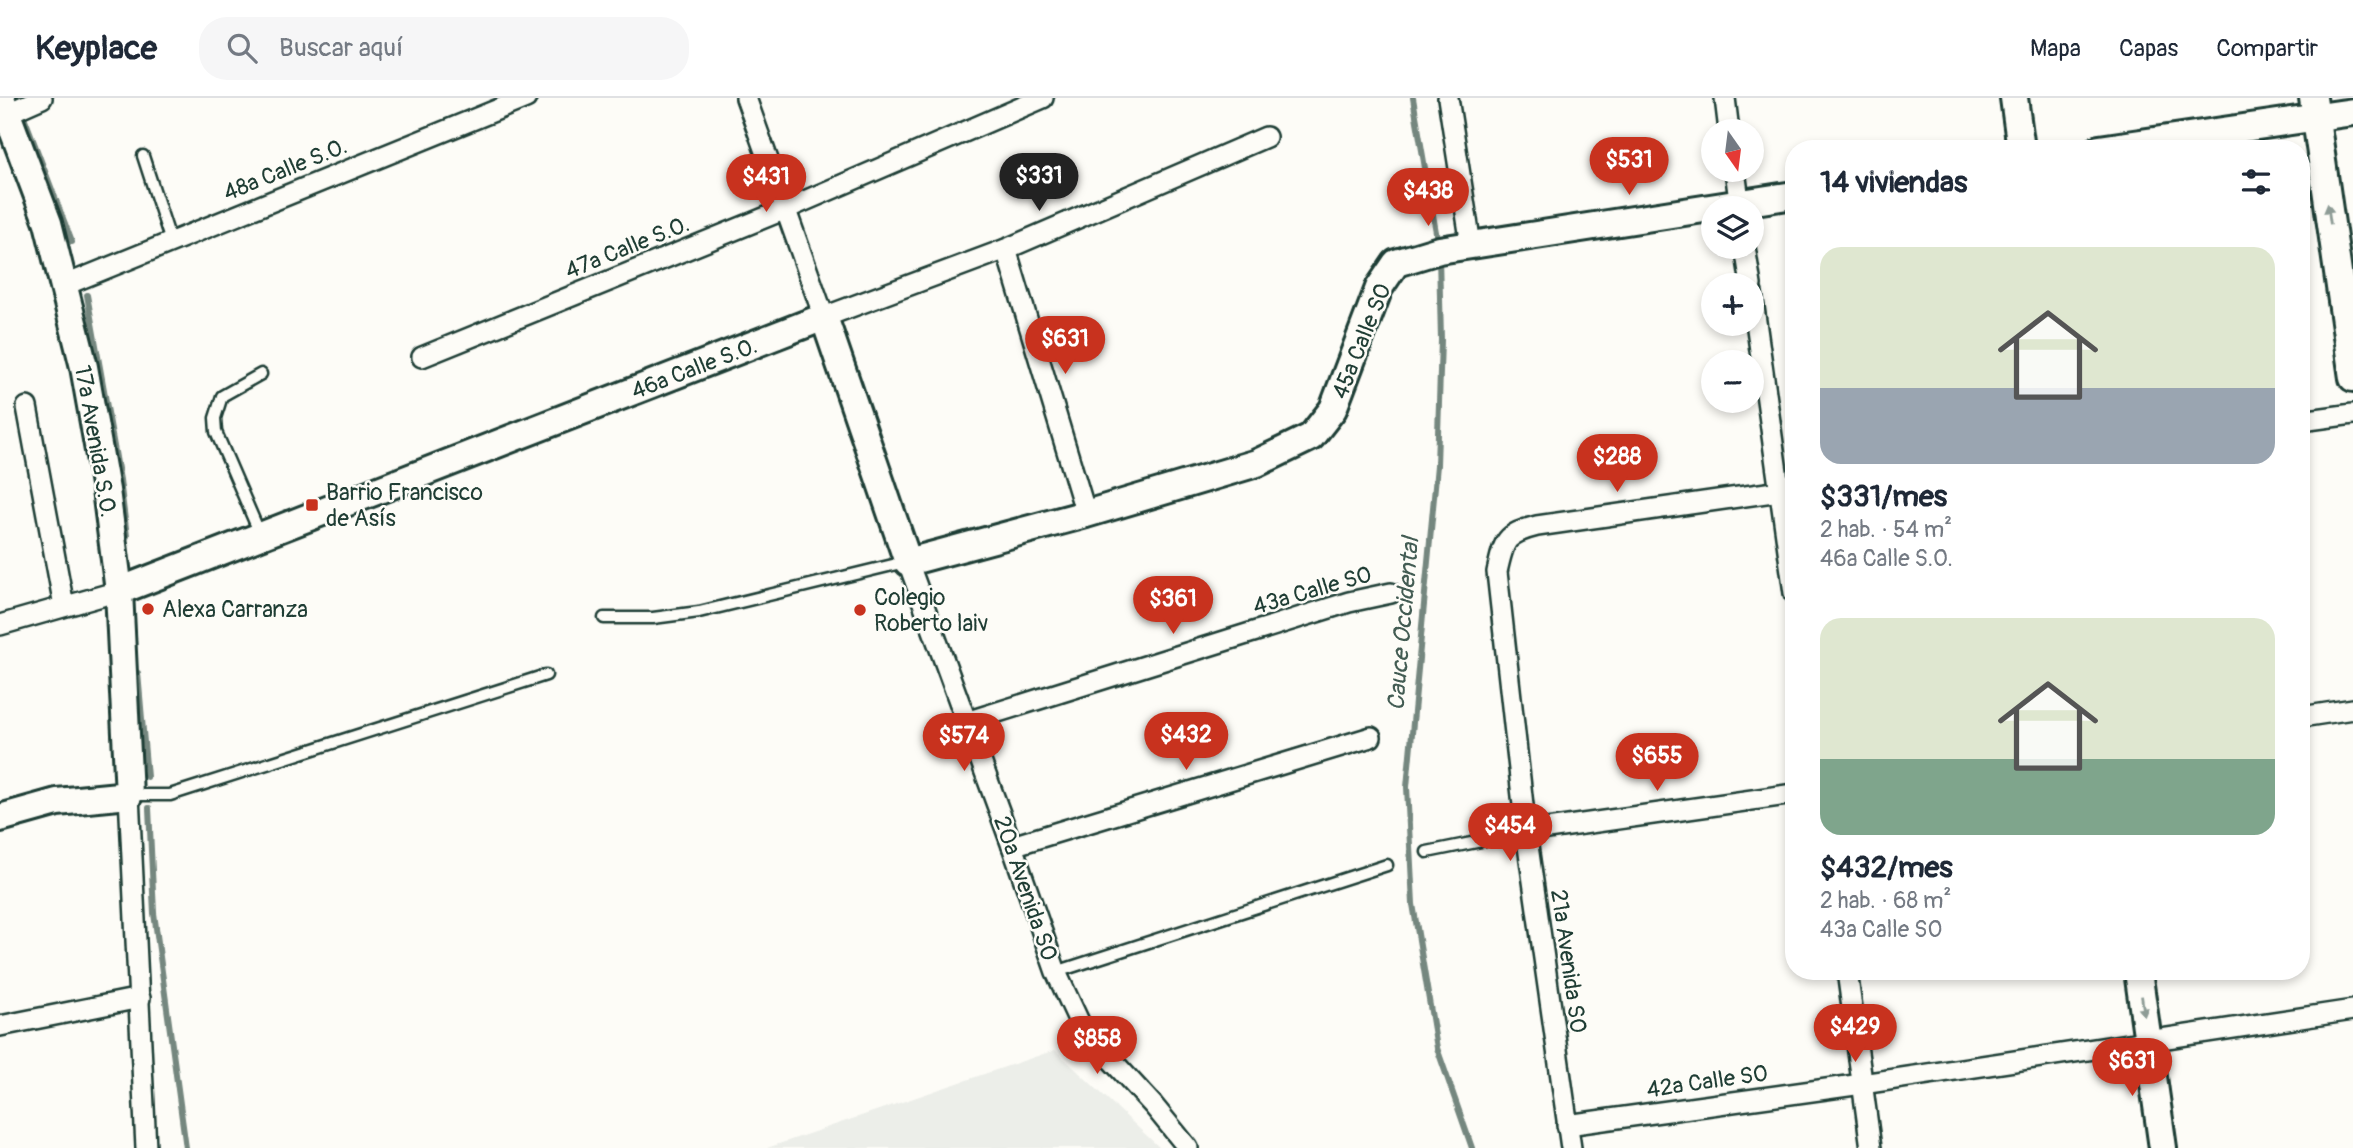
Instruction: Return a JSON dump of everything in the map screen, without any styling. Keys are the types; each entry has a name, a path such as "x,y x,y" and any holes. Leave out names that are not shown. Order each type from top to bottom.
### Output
{"street":[{"path":"3,103 42,98"},
{"name":"48a Calle S.O.","path":"63,286 526,98"},
{"path":"746,98 824,317"},
{"name":"47a Calle S.O.","path":"422,357 786,209 1043,98"},
{"path":"1448,98 1471,245"},
{"path":"1725,98 1728,119"},
{"path":"2014,98 2020,140"},
{"name":"17a Avenida S.O.","path":"3,103 48,223 85,367 106,490 119,591 129,795"},
{"path":"2146,140 2314,108 2353,112"},
{"path":"2314,108 2353,378"},
{"name":"46a Calle S.O.","path":"119,591 1006,249 1266,137"},
{"name":"45a Calle SO","path":"1764,201 1785,197"},
{"name":"45a Calle SO","path":"908,562 1086,514 1257,463 1311,438 1333,409 1379,288 1396,263 1439,250 1701,212"},
{"path":"1006,249 1086,514"},
{"name":"20a Avenida SO","path":"824,317 908,562 1056,972 1082,1028 1153,1105 1188,1148"},
{"path":"1760,336 1785,479"},
{"path":"27,407 64,607"},
{"path":"2310,420 2353,414"},
{"name":"21a Avenida SO","path":"1570,1148 1526,832 1497,572 1502,548 1515,532 1537,526 1785,490"},
{"path":"0,625 119,591"},
{"name":"43a Calle SO","path":"966,722 1349,602 1391,593"},
{"path":"2310,716 2353,709"},
{"path":"1012,846 1371,737"},
{"path":"0,818 57,802 129,795 146,1148"},
{"path":"1526,832 1785,795"},
{"path":"1848,980 1871,1148"},
{"path":"2139,980 2163,1148"},
{"path":"0,1027 140,998"},
{"name":"42a Calle SO","path":"1567,1125 1862,1084 2353,1010"}],"lane":[{"path":"144,156 171,242"},
{"path":"260,536 216,432 215,418 222,396 261,374"},
{"path":"604,618 653,618 699,612 908,562"},
{"path":"129,795 170,795 546,676"},
{"path":"1427,852 1526,832"},
{"path":"1056,972 1387,865"}],"shaded area":[{"path":"1055,1050 1160,1148 767,1148"}],"waterway":[{"path":"17,98 72,242"},
{"name":"Cauce Occidental","path":"1413,98 1438,244"},
{"name":"Cauce Occidental","path":"1439,255 1441,340 1437,465 1407,787 1413,904 1437,1048 1472,1148"},
{"path":"87,295 120,480 127,536"},
{"path":"138,673 147,777"},
{"path":"149,808 154,913 186,1148"}],"place":[{"name":"Barrio Francisco de Asís","path":"312,505"},
{"name":"Alexa Carranza","path":"148,609"},
{"name":"Colegio Roberto laiv","path":"860,610"}]}
